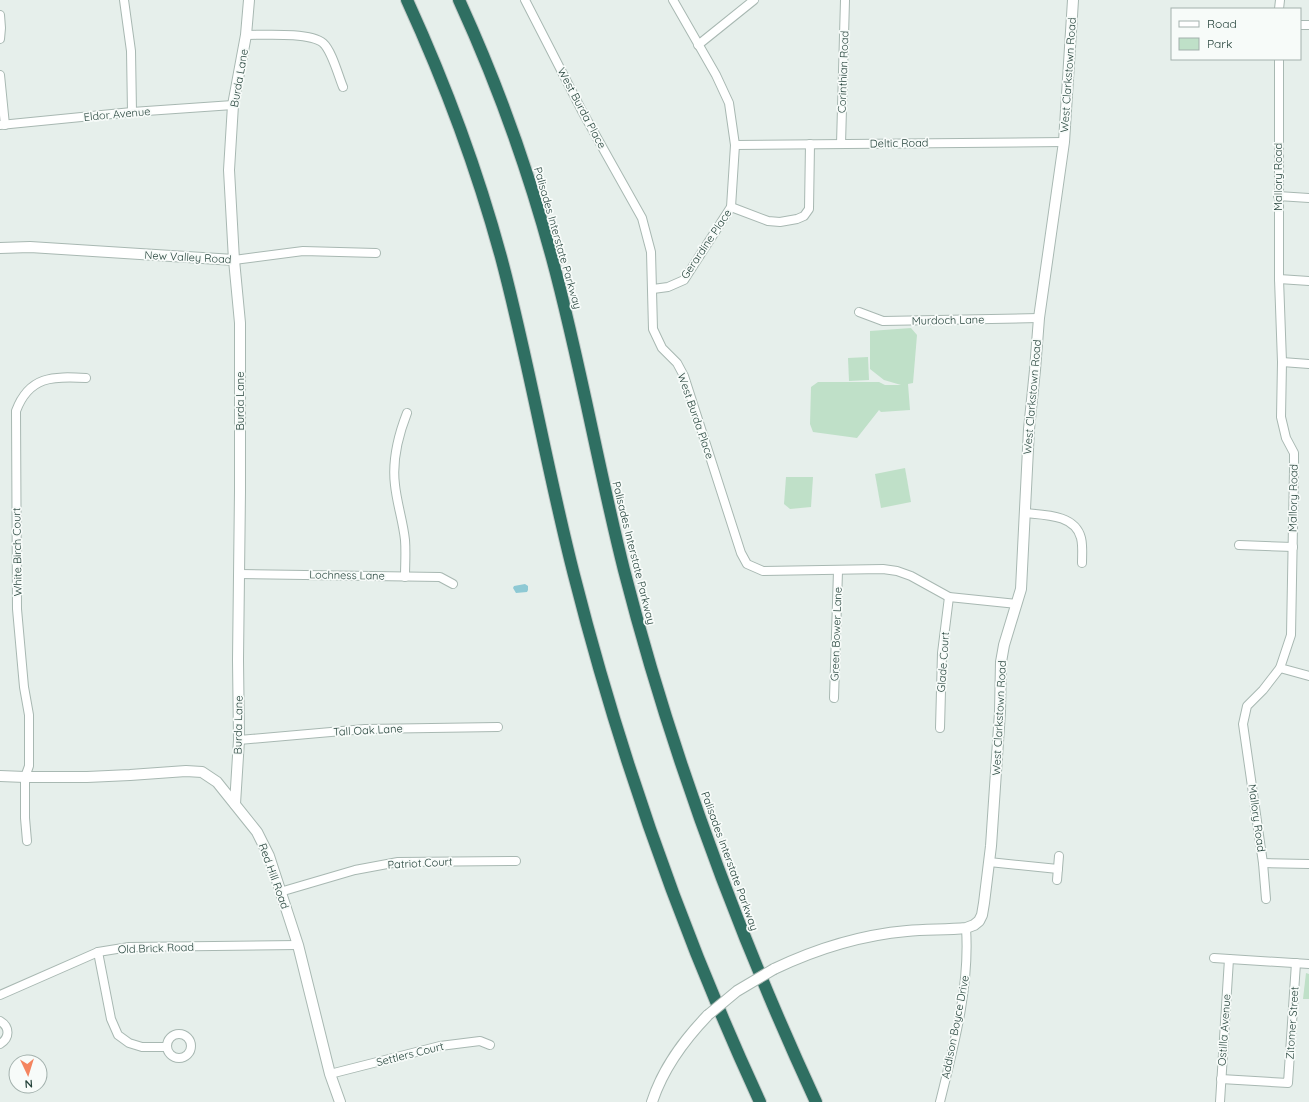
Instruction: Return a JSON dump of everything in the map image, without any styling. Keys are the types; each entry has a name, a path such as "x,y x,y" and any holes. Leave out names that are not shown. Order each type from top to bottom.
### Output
{"highway":[{"path":"407,0 431,53 455,115 475,171 495,235 513,305 550,475 575,580 626,756 657,850 686,926 722,1016 760,1102"},
{"name":"Palisades Interstate Parkway","path":"459,0 506,113 545,234 569,328 605,492 624,570 652,671 678,754 712,853 738,922 778,1019 816,1102"}],"street":[{"path":"124,0 131,51 132,112"},
{"name":"Burda Lane","path":"235,804 239,740 240,323 234,260 229,170 233,105 246,35 250,0"},
{"name":"West Burda Place","path":"525,0 582,111 642,218 651,252 653,330 662,348 677,363 684,376 741,553 747,564 763,571 897,571 910,576 949,597 1017,604"},
{"name":"Gerardine Place","path":"653,289 668,287 684,280 731,207 735,145 729,103 716,76 673,0"},
{"path":"698,44 754,0"},
{"name":"Corinthian Road","path":"842,144 845,0"},
{"name":"West Clarkstown Road","path":"966,928 974,925 982,916 989,862 1000,712 1001,662 1004,645 1021,589 1029,429 1039,318 1064,142 1074,0"},
{"path":"0,15 0,38"},
{"path":"246,35 313,37 323,43 329,51 343,88"},
{"name":"Mallory Road","path":"1266,899 1263,863 1243,724 1247,706 1263,690 1280,668 1291,635 1294,453 1286,438 1280,417 1282,362 1278,196 1279,60"},
{"path":"0,75 3,125"},
{"name":"Eldor Avenue","path":"3,125 132,112 233,105"},
{"name":"Deltic Road","path":"735,145 1064,142"},
{"path":"731,207 768,221 780,222 797,219 804,216 809,209 810,144"},
{"path":"1278,196 1309,198"},
{"name":"New Valley Road","path":"0,248 30,247 234,260 303,251 376,253"},
{"path":"1279,279 1309,281"},
{"name":"Murdoch Lane","path":"859,312 883,321 1039,318"},
{"path":"1282,362 1309,364"},
{"name":"White Birch Court","path":"27,841 25,818 25,777 29,766 29,715 24,687 18,609 16,411 21,399 38,382 63,376 86,378"},
{"path":"405,577 405,541 395,485 395,461 400,432 407,413"},
{"path":"1024,513 1056,516 1068,521 1077,529 1081,536 1082,563"},
{"path":"1238,545 1293,547"},
{"name":"Green Bower Lane","path":"834,698 838,571"},
{"name":"Lochness Lane","path":"239,574 440,577 453,584"},
{"name":"Glade Court","path":"940,728 942,653 949,597"},
{"path":"1280,668 1309,676"},
{"name":"Tall Oak Lane","path":"239,740 365,730 498,727"},
{"name":"Red Hill Road","path":"0,776 130,776 186,770 202,772 217,782 257,832 269,856 298,945 330,1074 340,1102"},
{"path":"1057,880 1059,856"},
{"name":"Patriot Court","path":"280,892 355,870 398,862 516,861"},
{"path":"989,862 1058,869"},
{"path":"1263,863 1309,864"},
{"path":"652,1102 659,1082 669,1062 708,1015 737,991 774,970 820,950 865,937 916,930 966,928"},
{"name":"Addison Boyce Drive","path":"940,1102 964,990 967,961 966,928"},
{"name":"Old Brick Road","path":"0,995 98,952 129,947 298,945"},
{"path":"98,952 111,1019 118,1035 129,1043 142,1047 167,1047"},
{"path":"1214,958 1309,964"},
{"name":"Ostilla Avenue","path":"1220,1102 1229,959"},
{"name":"Zitomer Street","path":"1221,1079 1288,1083 1296,963"},
{"path":"0,1022 5,1025 8,1032 5,1041 0,1044"},
{"name":"Settlers Court","path":"330,1074 440,1046 480,1042 490,1045"}],"green space":[{"path":"911,328 917,335 913,383 908,384 910,410 881,412 879,410 857,438 813,432 810,424 811,387 818,382 879,382 885,385 901,385 884,380 870,369 870,331"},
{"path":"868,357 869,380 849,381 848,358"},
{"path":"905,468 911,502 881,508 875,474"},
{"path":"786,477 813,477 811,507 790,509 784,504"},
{"path":"1306,973 1309,974 1309,999 1303,999"}],"water":[{"path":"525,584 528,586 527,592 516,593 513,588 514,586"}]}
